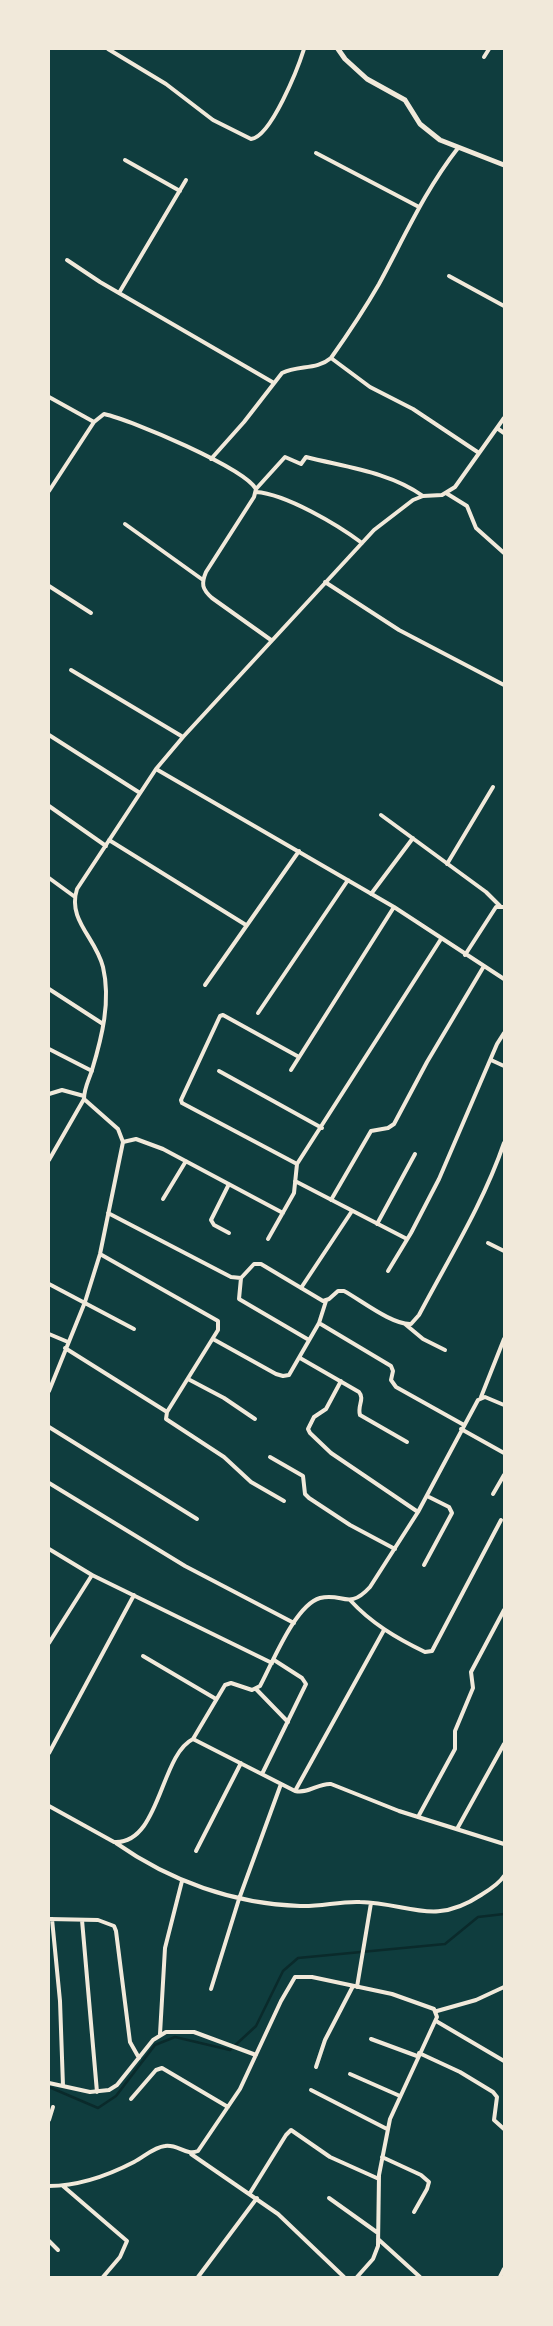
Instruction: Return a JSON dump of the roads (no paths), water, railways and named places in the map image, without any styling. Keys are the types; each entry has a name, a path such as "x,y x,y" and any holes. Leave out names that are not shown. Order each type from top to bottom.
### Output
{"street":[{"path":"108,49 166,84 213,120 250,139 260,136 274,114 291,84 304,49"},
{"path":"338,49 345,59 367,79 405,100 420,124 428,131 458,148 504,166"},
{"path":"484,57 489,49"},
{"path":"210,459 244,422 282,373 291,369 319,365 331,358 378,285 437,177 458,148"},
{"path":"316,153 419,207"},
{"path":"125,160 180,191"},
{"path":"119,292 186,180"},
{"path":"67,260 274,382"},
{"path":"449,276 504,306"},
{"path":"331,358 370,387 413,409 479,453"},
{"path":"49,397 94,422"},
{"path":"49,491 94,422 100,415 104,414 135,423 210,459 250,481 256,491"},
{"path":"49,1160 84,1098 103,1024 106,998 102,966 76,915 75,897 83,879 156,769 271,640 362,543 398,509 423,496 446,493 455,487 504,418"},
{"path":"497,428 504,433"},
{"path":"271,640 204,591 203,580 256,491 285,458 302,464 306,457 389,478 423,496"},
{"path":"256,491 269,493 284,500 341,528 362,543"},
{"path":"446,493 467,506 476,528 504,553"},
{"path":"125,524 203,580"},
{"path":"325,582 399,630 504,685"},
{"path":"49,586 91,613"},
{"path":"71,670 183,737"},
{"path":"49,735 140,793"},
{"path":"156,769 394,907 504,979"},
{"path":"447,864 493,787"},
{"path":"49,806 106,846"},
{"path":"381,815 486,892 502,906"},
{"path":"371,894 413,838"},
{"path":"109,840 246,925"},
{"path":"205,985 299,851"},
{"path":"49,878 75,897"},
{"path":"258,1013 348,880"},
{"path":"465,954 490,913 496,907 502,906"},
{"path":"291,1070 394,907"},
{"path":"268,1239 296,1189 297,1164 322,1128 441,939"},
{"path":"332,1200 366,1137 371,1131 388,1128 394,1124 426,1062 484,966"},
{"path":"49,989 103,1024"},
{"path":"297,1164 190,1107 181,1100 220,1016 223,1015 300,1057"},
{"path":"388,1270 439,1179 490,1060 504,1033"},
{"path":"49,1049 92,1071"},
{"path":"490,1060 504,1066"},
{"path":"219,1071 322,1128"},
{"path":"49,1094 62,1090 84,1098 118,1129 123,1142 100,1254 85,1302 50,1384 49,1391"},
{"path":"123,1142 131,1140 145,1141 284,1213"},
{"path":"405,1324 415,1322 420,1315 483,1196 504,1143"},
{"path":"377,1224 415,1154"},
{"path":"164,1199 186,1161"},
{"path":"295,1181 407,1239"},
{"path":"229,1184 211,1220 214,1225 229,1233"},
{"path":"301,1288 352,1211"},
{"path":"108,1213 231,1277 241,1278"},
{"path":"488,1243 504,1251"},
{"path":"100,1254 215,1318 220,1324 214,1339 167,1412 166,1419 224,1457 244,1477 284,1501"},
{"path":"309,1340 239,1299 241,1278 254,1264 257,1264 326,1301"},
{"path":"49,1284 134,1330"},
{"path":"214,1339 261,1366 283,1376 292,1371 300,1358 319,1323 326,1301 338,1291 344,1291 405,1324 424,1339 445,1350"},
{"path":"319,1323 391,1366 393,1371 391,1380 396,1387 504,1453"},
{"path":"49,1334 68,1342"},
{"path":"114,1842 124,1843 134,1837 144,1826 173,1764 187,1743 193,1739 216,1699 228,1683 246,1690 256,1689 260,1686 294,1623 305,1608 321,1598 357,1599 370,1587 418,1512 474,1404 481,1397 504,1339"},
{"path":"66,1348 167,1412"},
{"path":"300,1358 361,1394 360,1414 407,1442"},
{"path":"188,1379 224,1398 255,1419"},
{"path":"341,1381 326,1409 310,1422 308,1429 310,1433 336,1457 418,1512"},
{"path":"481,1397 504,1405"},
{"path":"49,1427 196,1520"},
{"path":"270,1457 303,1476 305,1494 309,1498 350,1525 395,1549"},
{"path":"493,1494 504,1475"},
{"path":"49,1483 185,1566 294,1623"},
{"path":"424,1564 452,1513 449,1507 427,1496"},
{"path":"350,1600 362,1613 384,1630 425,1652 432,1651 501,1520"},
{"path":"49,1549 92,1575 273,1662 302,1678 306,1684 262,1774"},
{"path":"49,1643 92,1575"},
{"path":"49,1753 134,1595"},
{"path":"418,1817 455,1749 455,1731 473,1688 471,1672 504,1610"},
{"path":"295,1791 384,1630"},
{"path":"143,1656 216,1699"},
{"path":"256,1689 288,1722"},
{"path":"193,1739 295,1791 304,1792 319,1785 331,1784 418,1817 504,1844"},
{"path":"457,1829 504,1744"},
{"path":"196,1852 241,1763"},
{"path":"211,1989 239,1899 280,1784"},
{"path":"49,1806 182,1881 239,1899 278,1905 303,1906 371,1902 426,1913 438,1912 476,1898 504,1876"},
{"path":"160,2034 166,1940 182,1881"},
{"path":"316,2067 325,2040 355,1986 360,1972 371,1902"},
{"path":"63,2086 60,2001 50,1919 104,1921 114,1926 130,2042 139,2058"},
{"path":"82,1920 97,2092"},
{"path":"190,2154 202,2148 240,2089 278,2008 295,1977 312,1977 355,1986 412,2000 436,2011 476,2000 504,1987"},
{"path":"357,2277 376,2253 379,2179 387,2130 418,2055 436,2021 436,2011"},
{"path":"436,2021 504,2061"},
{"path":"49,2083 97,2092 109,2090 118,2085 160,2034 173,2031 194,2032 256,2055"},
{"path":"371,2039 460,2072 493,2092 497,2097 494,2120 504,2129"},
{"path":"131,2099 156,2070 162,2068 228,2106"},
{"path":"350,2074 400,2096"},
{"path":"311,2090 387,2130"},
{"path":"49,2120 53,2107"},
{"path":"250,2193 291,2130 330,2157 379,2179"},
{"path":"49,2186 63,2186 100,2177 164,2146 175,2147 190,2154 257,2198 300,2233 344,2277"},
{"path":"382,2157 420,2175 429,2182 414,2212"},
{"path":"63,2186 128,2241 120,2257 103,2277"},
{"path":"198,2277 257,2198"},
{"path":"329,2198 378,2233"},
{"path":"378,2239 420,2277"},
{"path":"49,2241 58,2250"},
{"path":"500,2277 504,2269"}],"waterway":[{"path":"49,2087 98,2108 116,2096 155,2045 175,2037 230,2050 256,2026 283,1971 298,1958 445,1944 478,1917 504,1914"}]}
